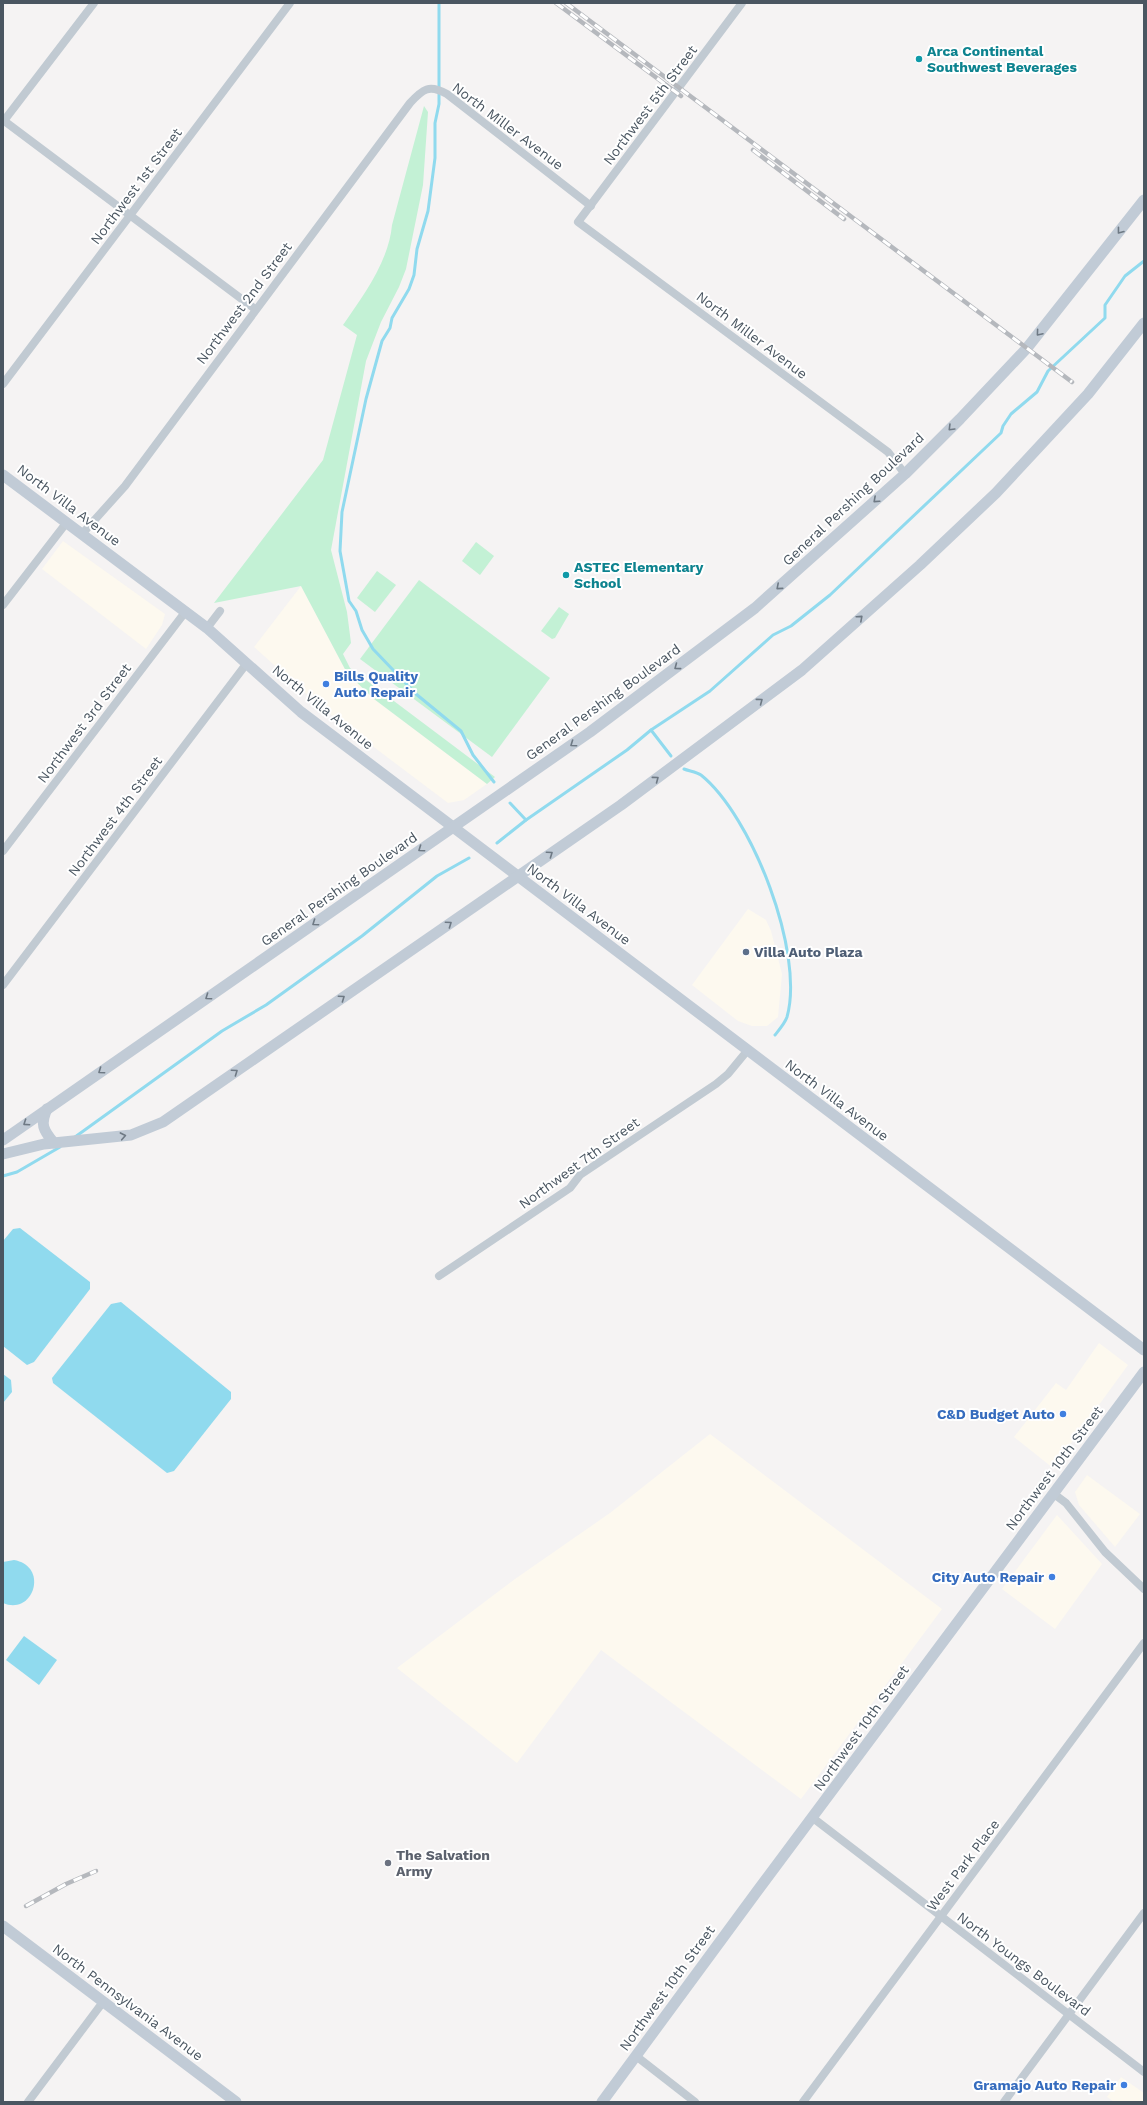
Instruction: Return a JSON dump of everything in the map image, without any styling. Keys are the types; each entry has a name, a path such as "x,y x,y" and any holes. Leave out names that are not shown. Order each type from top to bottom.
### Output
{"main road":[{"name":"General Pershing Boulevard","path":"3,1140 590,732 755,608 905,474 960,419 1026,348 1144,200"},
{"path":"3,1154 32,1146 131,1135 162,1122 621,805 802,670 959,529 1017,471 1088,394 1144,323"},
{"name":"North Villa Avenue","path":"3,475 186,611 301,712 1144,1350"},
{"path":"47,1109 42,1118 43,1127 54,1143"},
{"name":"Northwest 10th Street","path":"602,2102 1144,1372"},
{"name":"North Pennsylvania Avenue","path":"3,1926 236,2102"}],"street":[{"path":"94,3 3,121 255,309"},
{"name":"Northwest 1st Street","path":"3,384 290,3"},
{"name":"Northwest 5th Street","path":"578,222 742,3"},
{"name":"North Miller Avenue","path":"430,89 447,94 591,206"},
{"name":"Northwest 2nd Street","path":"82,534 125,486 255,309 410,103 422,91 430,89"},
{"name":"North Miller Avenue","path":"578,222 888,452 905,474"},
{"path":"3,605 67,522"},
{"name":"Northwest 3rd Street","path":"3,851 186,611"},
{"path":"207,628 220,611"},
{"name":"Northwest 4th Street","path":"3,985 247,663"},
{"name":"Northwest 7th Street","path":"439,1276 570,1188 580,1175 716,1084 728,1074 747,1051"},
{"path":"1054,1494 1066,1503 1105,1552 1144,1589"},
{"name":"West Park Place","path":"803,2102 1144,1643"},
{"name":"North Youngs Boulevard","path":"813,1818 1144,2072"},
{"path":"1004,2102 1144,1913"},
{"path":"28,2102 103,2002"},
{"path":"636,2056 695,2102"}],"shaded area":[{"path":"63,541 165,614 162,625 146,649 42,569"},
{"name":"Bills Quality Auto Repair","path":"301,586 347,673 374,699 487,784 464,800 448,803 322,708 254,647"},
{"name":"Villa Auto Plaza","path":"748,909 766,920 771,931 782,974 778,1017 767,1026 752,1026 738,1021 692,985"},
{"name":"C&D Budget Auto","path":"1099,1343 1128,1365 1053,1468 1014,1437 1056,1383 1066,1390"},
{"path":"710,1434 942,1609 801,1799 601,1650 517,1763 397,1668 515,1579 610,1513"},
{"path":"1087,1475 1140,1514 1115,1547 1079,1505 1075,1492"},
{"name":"City Auto Repair","path":"1057,1515 1102,1564 1055,1629 1002,1589"},
{"name":"Gramajo Auto Repair","path":"1121,2077 1144,2093 1144,2102 1114,2102 1107,2097"}],"green space":[{"path":"424,106 428,112 423,185 406,269 399,287 381,322 366,361 331,550 347,612 351,643 343,654 350,668 495,777 487,784 374,699 347,673 301,586 214,603 323,460 357,335 343,325 374,278 386,252"},
{"path":"476,542 494,556 480,575 462,561"},
{"path":"377,571 396,585 375,612 357,598"},
{"path":"419,580 550,678 492,757 360,659"},
{"path":"559,607 569,614 555,638 552,639 541,631"}],"water":[{"path":"20,1228 90,1282 90,1289 34,1362 27,1365 3,1346 3,1241 13,1229"},
{"path":"121,1302 231,1392 231,1399 174,1471 167,1473 53,1383 52,1378 111,1304"},
{"path":"3,1374 11,1380 12,1392 3,1403"},
{"path":"14,1560 25,1564 31,1571 34,1580 33,1589 29,1597 23,1603 14,1605 3,1603 3,1562"},
{"path":"24,1636 57,1660 39,1685 6,1660"}],"waterway":[{"path":"439,3 439,104 435,123 435,158 428,211 417,249 414,275 409,289 392,318 390,328 382,341 366,399 342,512 340,551 349,601 356,611 362,630 373,649 416,694 461,731 473,755 494,782"},
{"path":"497,843 526,820 627,750 651,730 710,691 773,635 791,626 830,595 1001,433 1003,426 1011,414 1037,392 1048,371 1105,318 1105,305 1125,276 1144,261"},
{"path":"651,730 671,756"},
{"path":"684,769 701,775 720,795 738,821 755,853 770,887 781,923 788,958 791,990 787,1017 775,1035"},
{"path":"510,803 526,820"},
{"path":"75,1137 222,1031 266,1005 362,936 437,876 469,858"},
{"path":"3,1176 17,1172 60,1147"}],"railway":[{"path":"556,3 681,96"},
{"path":"566,3 1072,382"},
{"path":"753,150 844,219"},
{"path":"26,1906 66,1884 96,1871"}],"place":[{"name":"Arca Continental Southwest Beverages","path":"919,59"},
{"name":"ASTEC Elementary School","path":"566,575"},
{"name":"Bills Quality Auto Repair","path":"326,684"},
{"name":"Villa Auto Plaza","path":"746,952"},
{"name":"C&D Budget Auto","path":"1063,1414"},
{"name":"City Auto Repair","path":"1052,1577"},
{"name":"The Salvation Army","path":"388,1863"},
{"name":"Gramajo Auto Repair","path":"1124,2085"}]}
